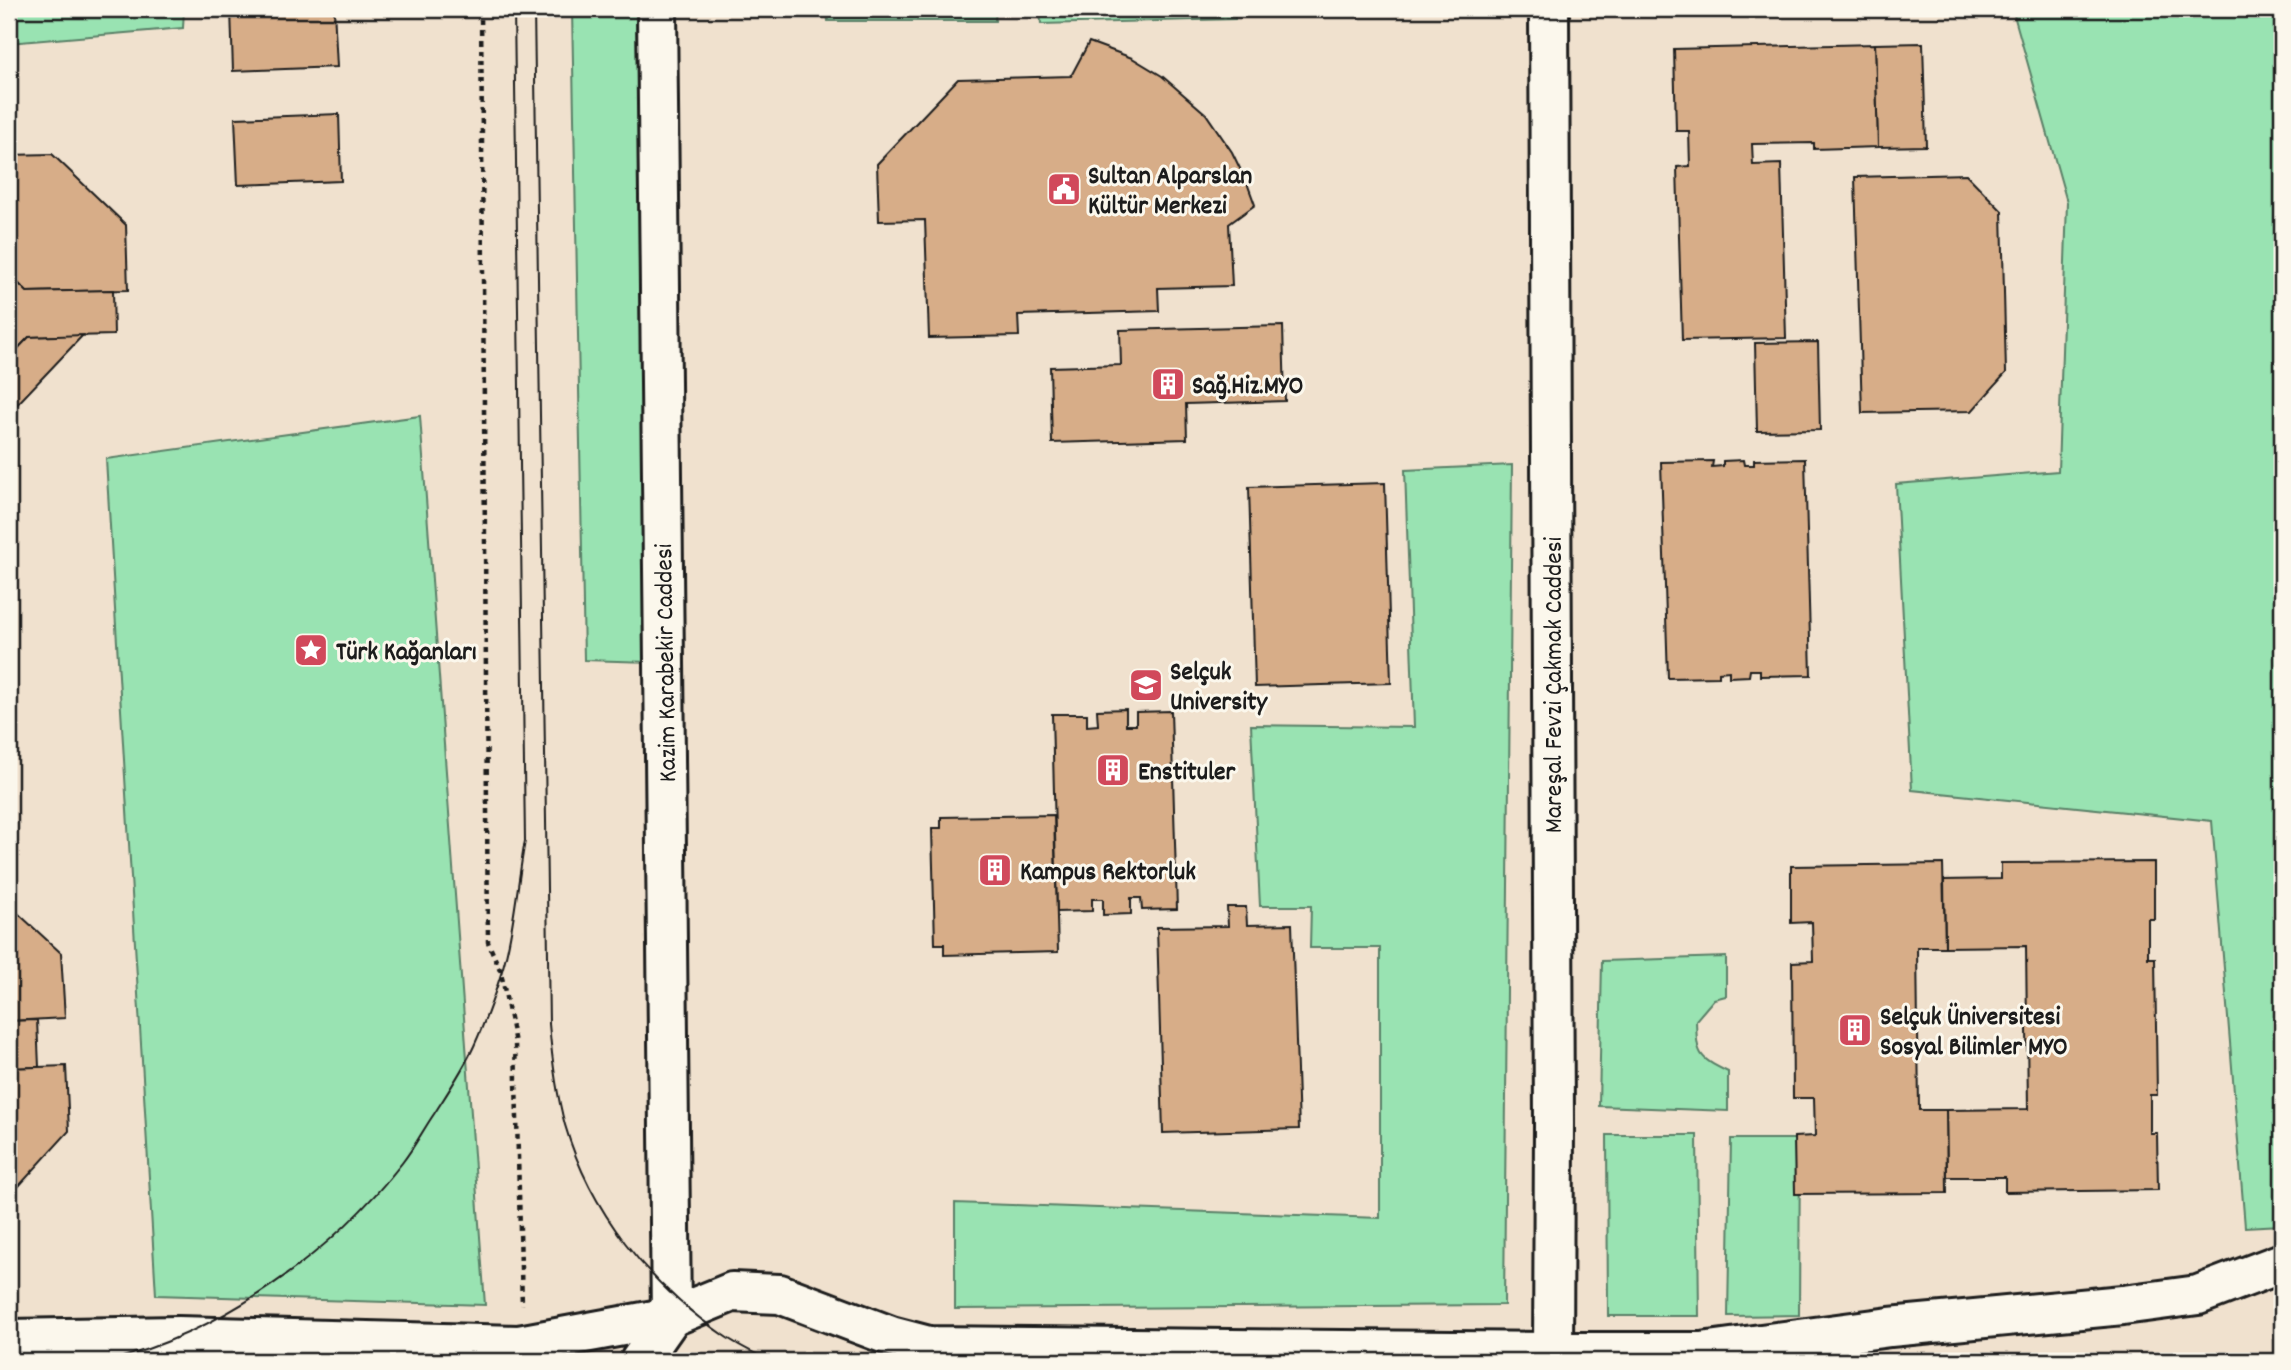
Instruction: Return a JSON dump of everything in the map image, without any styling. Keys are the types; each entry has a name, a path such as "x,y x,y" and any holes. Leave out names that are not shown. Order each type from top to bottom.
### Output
{"street":[{"name":"Kazim Karabekir Caddesi","path":"657,9 671,1317"},
{"name":"Mareşal Fevzi Çakmak Caddesi","path":"1549,9 1553,1357"},
{"path":"9,1339 171,1349 522,1353 671,1317 732,1292 780,1294 891,1336 929,1346 1553,1357 1701,1352 1890,1327 2123,1305 2198,1295 2282,1263"},
{"path":"640,1361 671,1317"}],"path":[{"path":"481,9 488,942 501,972 515,1043 523,1292 522,1353"}],"shaded area":[{"name":"Selçuk University","path":"9,9 2282,9 2282,1361 9,1361"}],"green space":[{"path":"9,9 184,9 183,28 9,43"},
{"path":"572,9 636,9 650,662 584,660"},
{"path":"827,9 996,9 995,21 828,21"},
{"path":"1040,9 1235,9 1235,19 1041,24"},
{"path":"2023,9 2282,9 2282,1225 2245,1227 2212,821 1912,790 1896,484 2058,471 2067,202 2014,15"},
{"path":"420,416 485,1305 156,1295 106,459"},
{"path":"1512,465 1504,1305 955,1309 955,1203 1380,1218 1380,948 1310,948 1311,906 1260,906 1251,725 1414,727 1405,470"},
{"path":"1726,957 1726,996 1714,999 1696,1020 1701,1053 1710,1062 1728,1072 1728,1111 1599,1106 1602,961"},
{"path":"1607,1135 1697,1135 1699,1316 1608,1316"},
{"path":"1731,1139 1800,1139 1799,1315 1728,1316"}],"building":[{"path":"231,9 334,9 337,67 233,71"},
{"name":"Sultan Alparslan Kültür Merkezi","path":"1089,42 1132,58 1162,76 1206,114 1232,152 1255,205 1229,224 1232,286 1158,288 1159,311 1018,315 1019,336 929,338 925,220 879,221 877,164 958,79 1071,76"},
{"path":"1923,43 1926,146 1878,147 1875,44"},
{"path":"1875,44 1878,147 1814,149 1814,143 1752,144 1753,165 1781,164 1786,338 1682,340 1677,167 1690,166 1689,131 1676,131 1674,49"},
{"path":"339,114 341,181 238,185 235,118"},
{"path":"52,154 126,225 128,290 27,292 9,274 9,155"},
{"path":"1966,174 2002,211 2006,373 1972,411 1862,413 1855,177"},
{"path":"9,274 27,292 113,290 114,335 29,337 9,358"},
{"name":"Sağ.Hiz.MYO","path":"1283,326 1285,401 1186,404 1187,439 1052,443 1050,367 1121,365 1120,330"},
{"path":"83,335 9,413 9,358 29,337"},
{"path":"1818,342 1820,430 1757,431 1755,343"},
{"path":"1805,459 1811,675 1760,676 1760,670 1750,670 1749,676 1729,677 1729,671 1719,672 1719,677 1668,678 1661,462 1713,461 1712,467 1723,466 1723,461 1743,460 1744,465 1754,465 1754,460"},
{"path":"1385,483 1391,683 1255,687 1249,487"},
{"name":"Enstituler","path":"1126,709 1126,725 1136,725 1136,712 1171,711 1177,909 1142,910 1141,898 1131,898 1131,914 1103,915 1103,899 1092,899 1092,911 1057,912 1052,714 1087,714 1087,726 1098,725 1097,710"},
{"name":"Kampus Rektorluk","path":"1054,815 1058,952 944,955 944,944 935,944 932,828 941,828 941,817"},
{"path":"2154,862 2154,919 2148,919 2148,958 2155,958 2157,1095 2150,1095 2150,1133 2157,1133 2158,1190 2005,1192 2005,1177 1947,1177 1946,1110 2028,1109 2026,946 1945,947 1944,880 2001,879 2001,863"},
{"name":"Selçuk Üniversitesi Sosyal Bilimler MYO","path":"1943,864 1945,947 1917,947 1919,1110 1946,1110 1947,1193 1795,1194 1794,1137 1815,1136 1814,1098 1793,1098 1792,962 1813,961 1812,922 1791,923 1791,866"},
{"path":"9,905 61,953 65,1018 9,1021"},
{"path":"1227,907 1246,907 1247,925 1292,924 1299,1129 1163,1133 1157,927 1228,926"},
{"path":"37,1020 39,1067 9,1068 9,1021"},
{"path":"66,1066 69,1131 9,1197 9,1068"}],"tram line":[{"path":"108,1361 192,1331 232,1310 271,1286 342,1229 402,1163 450,1089 474,1046 500,977 512,928 525,841 514,9"},
{"path":"534,9 549,1024 557,1088 565,1125 576,1157 606,1216 626,1244 647,1269 696,1315 734,1342 770,1361"}],"place":[{"name":"Sultan Alparslan Kültür Merkezi","path":"1064,189"},
{"name":"Sağ.Hiz.MYO","path":"1168,384"},
{"name":"Türk Kağanları","path":"311,650"},
{"name":"Selçuk University","path":"1146,685"},
{"name":"Enstituler","path":"1113,770"},
{"name":"Kampus Rektorluk","path":"995,870"},
{"name":"Selçuk Üniversitesi Sosyal Bilimler MYO","path":"1855,1030"}]}
